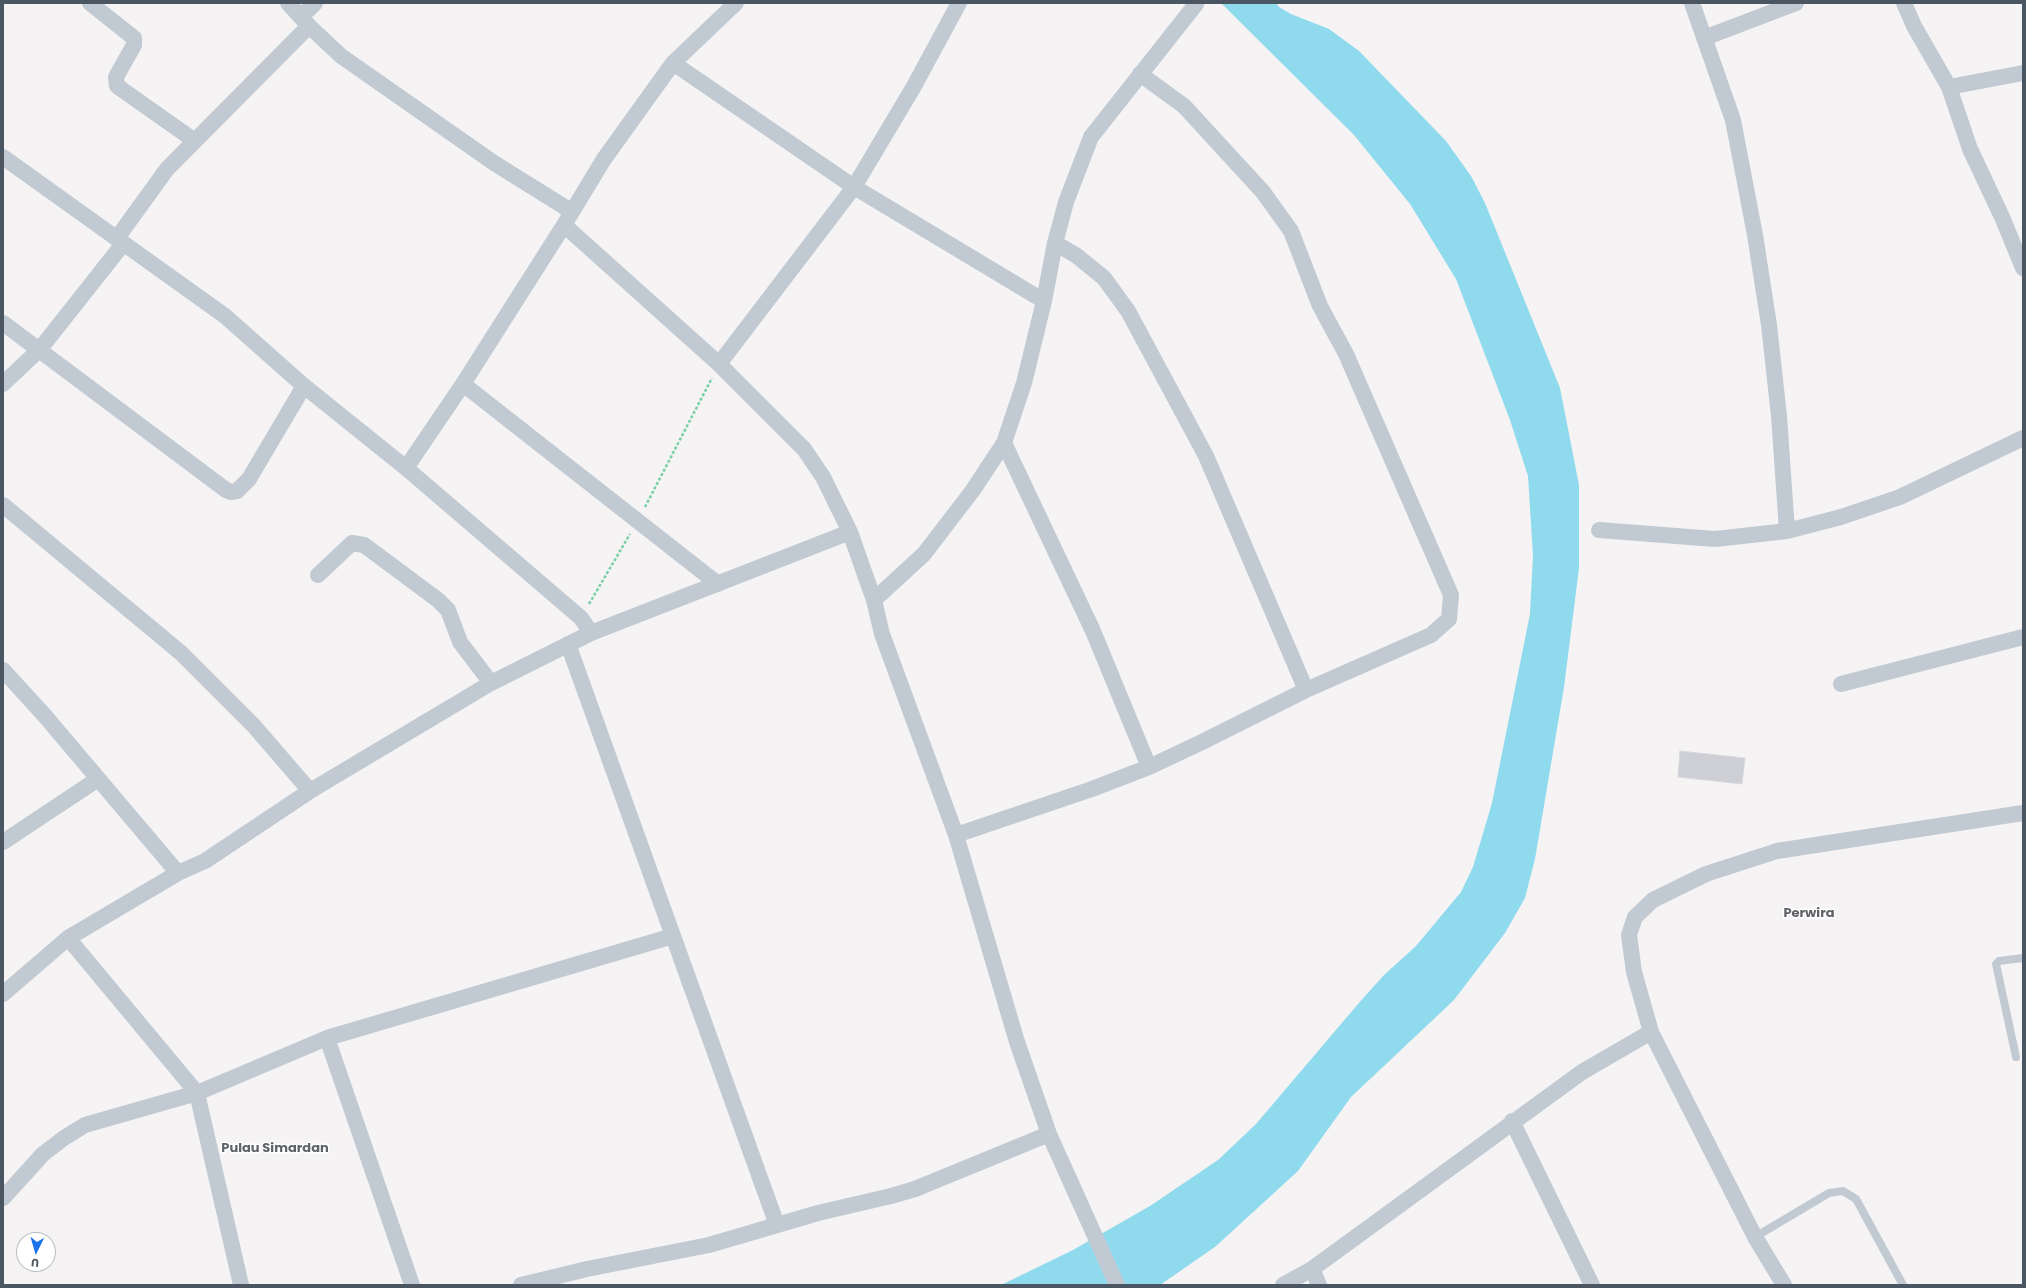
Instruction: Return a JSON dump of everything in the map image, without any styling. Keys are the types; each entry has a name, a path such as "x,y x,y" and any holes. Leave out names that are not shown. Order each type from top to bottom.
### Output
{"street":[{"path":"90,3 134,38 134,45 116,77 117,86 195,141"},
{"path":"288,3 305,22 341,56 494,163 568,218 804,448 823,477 850,532 874,600 882,634 956,835 1017,1042 1049,1134 1117,1285"},
{"path":"3,384 40,349 120,241 166,169 195,141 305,22 315,3"},
{"path":"406,468 463,384 604,159 673,63 736,3"},
{"path":"719,364 854,187 914,88 959,3"},
{"path":"1692,3 1733,120 1755,235 1769,325 1778,408 1788,531"},
{"path":"1704,38 1796,3"},
{"path":"1904,3 1914,26 1949,87 1970,150 2002,217 2023,268"},
{"path":"874,600 924,554 973,490 1004,444 1024,383 1044,301 1055,243 1066,202 1091,137 1196,4"},
{"path":"673,63 854,187 1044,301"},
{"path":"1949,87 2023,73"},
{"path":"956,835 1092,789 1149,766 1200,743 1306,690 1432,634 1449,619 1451,595 1346,354 1320,306 1291,231 1263,192 1184,106 1140,74"},
{"path":"3,157 225,316 304,386 406,468 581,618 591,633"},
{"path":"1055,243 1077,256 1104,278 1128,311 1206,456 1306,690"},
{"path":"3,323 40,349 98,395 226,490 231,492 237,491 249,479 304,386"},
{"path":"463,384 718,584"},
{"path":"1598,530 1715,539 1788,531 1841,517 1900,497 2023,438"},
{"path":"1004,444 1092,631 1149,766"},
{"path":"3,504 181,654 254,726 310,791"},
{"path":"3,994 68,938 178,873 205,861 310,791 491,683 591,633 850,532"},
{"path":"318,575 352,543 364,545 438,600 448,610 453,619 460,642 491,683"},
{"path":"1841,684 2023,637"},
{"path":"568,644 777,1225"},
{"path":"3,670 45,716 178,873"},
{"path":"3,842 98,779"},
{"path":"1784,1285 1755,1237 1651,1032 1634,972 1629,935 1635,917 1653,900 1706,874 1777,851 2023,813"},
{"path":"3,1198 43,1154 64,1138 85,1125 197,1093 327,1038 673,936"},
{"path":"68,938 197,1093 242,1285"},
{"path":"1283,1285 1312,1269 1512,1121 1582,1072 1651,1032"},
{"path":"327,1038 412,1285"},
{"path":"1512,1121 1592,1285"},
{"path":"521,1285 587,1269 710,1245 818,1213 891,1196 915,1188 1049,1134"},
{"path":"1312,1269 1318,1285"}],"lane":[{"path":"2016,1058 1996,964 1999,961 2023,958"},
{"path":"1755,1237 1828,1193 1843,1191 1856,1199 1903,1285"}],"path":[{"path":"581,618 638,520 719,364"}],"water":[{"path":"1221,3 1276,3 1279,7 1291,14 1329,29 1359,51 1446,141 1471,176 1485,203 1560,388 1579,485 1579,568 1564,687 1535,859 1525,898 1505,933 1454,1000 1351,1097 1298,1171 1215,1247 1160,1285 1001,1285 1073,1250 1150,1206 1218,1160 1256,1124 1358,1004 1384,975 1416,946 1461,892 1473,867 1492,803 1530,614 1533,556 1528,476 1510,420 1456,279 1410,204 1354,135"}],"building":[{"path":"1680,751 1745,758 1742,784 1678,777"}],"district":[{"name":"Perwira","path":"1809,914"},
{"name":"Pulau Simardan","path":"275,1149"}]}
